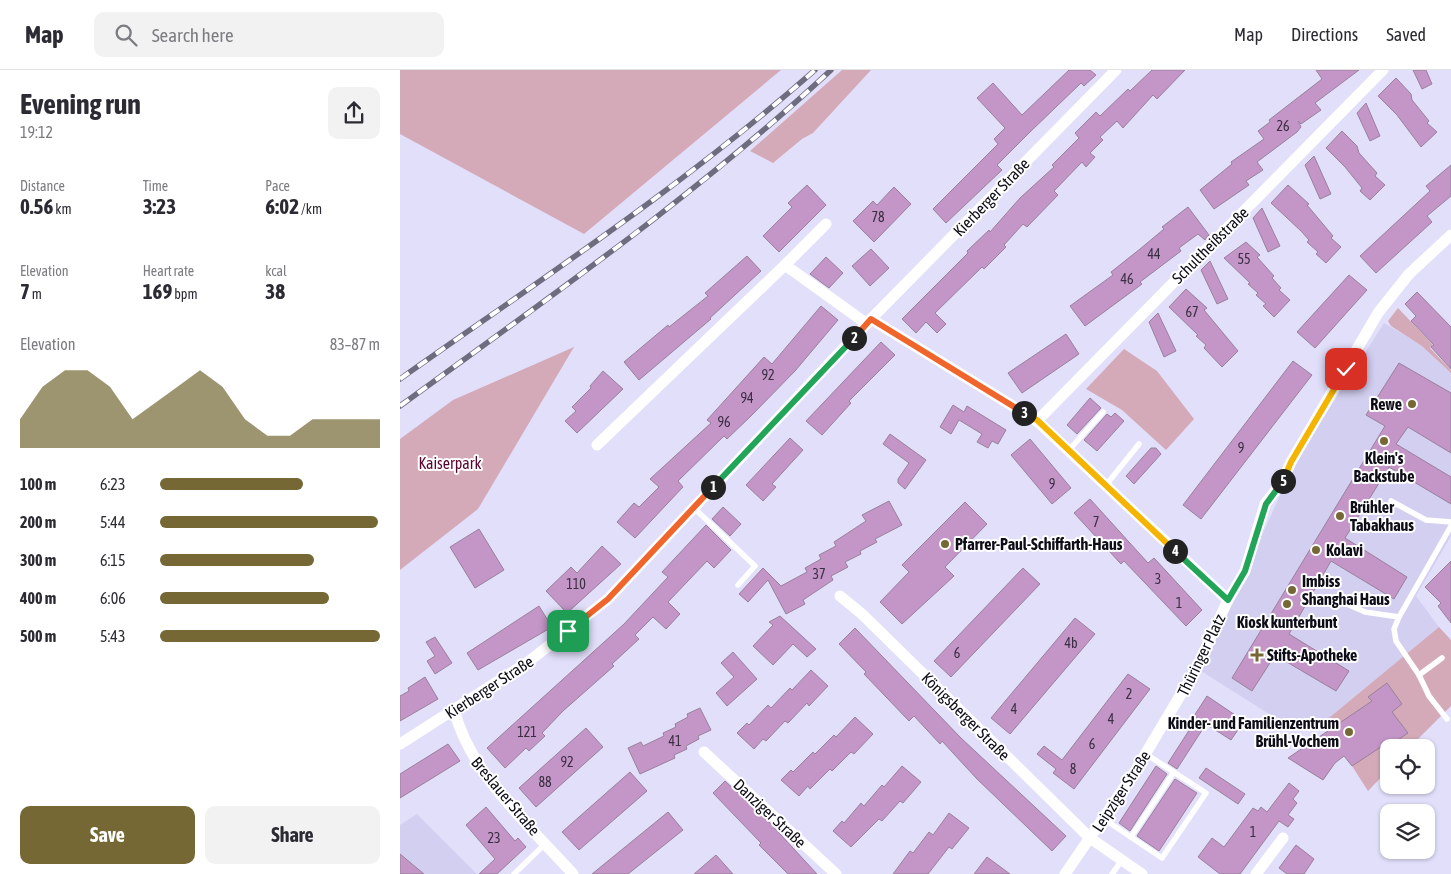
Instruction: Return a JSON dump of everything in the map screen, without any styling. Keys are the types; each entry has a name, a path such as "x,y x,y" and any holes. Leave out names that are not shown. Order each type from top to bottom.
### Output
{"street":[{"name":"Kierberger Straße","path":"400,744 528,662 608,599 869,322 1116,70"},
{"name":"Schultheißstraße","path":"1037,420 1383,70"},
{"path":"597,445 826,224"},
{"name":"Thüringer Platz","path":"1174,707 1196,669 1228,600 1245,571 1266,504 1282,482 1291,462 1378,313 1409,274 1451,235"},
{"path":"785,265 869,322 1037,420 1228,600"},
{"name":"Königsberger Straße","path":"840,596 862,614 1090,838 1142,874"},
{"name":"Leipziger Straße","path":"1065,874 1104,819 1174,707"},
{"name":"Breslauer Straße","path":"454,710 470,752 493,785 573,874"},
{"name":"Danziger Straße","path":"704,752 836,874"},
{"path":"1256,874 1284,838"}],"lane":[{"path":"1069,450 1103,412"},
{"path":"1106,485 1139,444"},
{"path":"1392,501 1426,520 1451,522"},
{"path":"694,508 755,566 738,585"},
{"path":"1447,719 1429,696 1419,675 1396,641 1394,629 1398,617 1451,526"},
{"path":"1331,597 1365,612 1398,617"},
{"path":"1419,675 1442,658"},
{"path":"1104,819 1162,858 1206,793 1146,754"},
{"path":"1131,837 1174,772"},
{"path":"514,874 545,844"},
{"path":"1112,874 1122,860"}],"shaded area":[{"path":"1384,323 1423,346 1451,373 1451,536 1416,596 1439,627 1324,722 1294,730 1201,671 1294,464"},
{"path":"417,814 477,874 400,874 400,825"}],"green space":[{"path":"400,70 781,70 584,234 400,134"},
{"path":"842,70 871,70 813,133 802,139 773,163 750,151"},
{"path":"1398,308 1433,345 1430,348 1451,370 1451,373 1422,346 1391,326 1388,321"},
{"name":"Kaiserpark","path":"574,347 478,509 400,570 400,439 453,400"},
{"path":"1124,349 1157,371 1194,419 1166,450 1122,410 1086,389"},
{"path":"1439,627 1451,640 1451,706 1418,739 1380,739 1380,778 1368,791 1324,722"}],"building":[{"path":"1069,70 1090,70 1096,75 1084,86 1081,83 1030,132 997,165 1002,170 946,223 933,209 998,144 994,139 1005,128 977,98 993,83 1022,115"},
{"path":"1152,70 1185,70 1157,99 1153,95 1123,128 1117,121 1100,137 1103,140 1090,153 1095,157 1086,167 1082,162 1054,191 1058,195 1027,227 1023,224 1004,245 1006,247 984,269 982,267 935,313 946,324 937,333 926,322 916,333 902,319 968,253 967,251 989,230 990,232 1020,198 1054,167 1052,165 1079,138 1075,133 1096,112 1100,116 1128,89 1130,91"},
{"path":"1316,70 1359,70 1315,103 1321,110 1301,124 1298,121 1301,127 1297,132 1257,162 1263,170 1246,181 1249,185 1214,209 1200,190 1232,164 1231,162 1264,139 1258,131 1270,122 1269,120 1322,79"},
{"path":"1413,70 1426,70 1432,84 1422,89"},
{"path":"1396,78 1411,94 1412,100 1429,121 1427,123 1437,132 1421,147 1397,115 1378,96"},
{"path":"1366,103 1380,136 1370,141 1357,113"},
{"path":"1342,131 1357,146 1359,153 1377,173 1375,176 1385,185 1370,200 1360,191 1362,188 1345,167 1326,148"},
{"path":"1314,156 1331,194 1320,199 1305,165"},
{"path":"1451,165 1451,196 1427,216 1432,222 1376,273 1360,256 1430,191 1426,186"},
{"path":"807,185 826,205 779,252 763,236 792,207 788,203"},
{"path":"1288,185 1309,204 1307,205 1333,236 1331,238 1341,247 1326,263 1316,254 1318,252 1307,242 1309,240 1301,231 1271,203"},
{"path":"894,187 911,204 874,242 853,221 873,201 877,205"},
{"path":"1188,207 1209,235 1205,240 1198,234 1179,248 1181,251 1140,282 1142,284 1085,326 1070,306 1113,275 1111,272"},
{"path":"1262,208 1280,246 1268,252 1253,218"},
{"path":"1246,242 1260,255 1257,257 1274,276 1272,278 1281,288 1279,290 1290,300 1274,317 1263,306 1266,304 1256,295 1258,293 1248,284 1250,283 1224,258"},
{"path":"871,249 889,268 870,286 852,266"},
{"path":"747,256 761,271 711,319 639,380 624,362 668,325 669,327 708,296 705,293"},
{"path":"826,257 843,273 829,288 810,274"},
{"path":"1210,261 1228,299 1217,304 1201,270"},
{"path":"1349,275 1367,290 1315,348 1297,332"},
{"path":"1186,289 1207,308 1204,310 1238,351 1222,367 1204,348 1206,345 1196,336 1198,335 1169,307"},
{"path":"1417,292 1451,327 1451,369 1431,347 1434,345 1411,321 1416,316 1405,304"},
{"path":"821,306 838,320 795,371 751,416 727,439 724,436 678,481 683,487 635,538 617,522 634,503 639,507 659,487 650,479 711,423 707,420 764,357 772,364"},
{"path":"1158,313 1176,351 1164,357 1149,322"},
{"path":"1066,334 1079,354 1022,393 1008,373"},
{"path":"881,342 895,355 849,401 851,403 822,435 806,421"},
{"path":"1293,361 1312,375 1201,519 1183,505"},
{"path":"1399,363 1451,393 1451,453 1408,427 1396,444 1451,477 1451,504 1389,467 1345,538 1407,577 1394,599 1331,561 1289,634 1349,671 1336,691 1275,655 1252,691 1232,678 1385,426 1366,415"},
{"path":"603,371 623,389 577,433 565,421 576,411 572,407 591,388 590,386"},
{"path":"1090,398 1101,408 1077,434 1067,425"},
{"path":"953,405 964,412 967,406 1006,430 998,444 992,441 988,448 977,442 982,434 959,420 951,434 940,427"},
{"path":"1115,413 1124,421 1097,451 1084,440 1107,414 1111,417"},
{"path":"890,434 926,460 905,489 898,483 898,479 909,463 883,444"},
{"path":"790,438 803,450 772,484 776,487 763,501 746,485"},
{"path":"1030,439 1071,488 1052,504 1011,455"},
{"path":"1151,448 1156,448 1161,454 1134,484 1126,476"},
{"path":"1090,499 1148,563 1154,558 1202,610 1186,626 1124,561 1121,564 1074,513"},
{"path":"889,501 902,525 875,539 877,542 860,551 861,554 845,562 848,567 831,576 833,580 803,600 805,604 786,614 768,580 748,602 739,594 763,568 781,586 807,572 805,568 821,559 819,555 836,546 834,542 866,521 862,515"},
{"name":"Pfarrer-Paul-Schiffarth-Haus","path":"965,502 987,524 945,567 954,576 902,624 880,602 909,572 902,565"},
{"path":"723,507 741,524 730,536 712,519"},
{"path":"706,525 731,550 714,568 707,561 668,602 680,614 666,629 653,617 635,635 639,639 612,664 614,666 563,711 542,733 545,736 529,751 526,748 505,768 487,748 624,624 668,577 662,572"},
{"path":"479,529 504,570 475,588 450,547"},
{"path":"602,546 621,564 567,613 546,591 571,567 577,573"},
{"path":"1451,561 1451,623 1438,606 1441,603 1425,587"},
{"path":"1023,568 1040,584 951,677 934,661"},
{"path":"539,606 552,627 478,670 467,653"},
{"path":"780,616 816,649 807,657 793,644 773,665 753,646 773,625 769,622"},
{"path":"1075,618 1095,634 1010,734 991,718"},
{"path":"855,628 961,738 1066,836 1052,851 977,779 942,741 940,744 914,716 909,721 864,674 866,672 839,644"},
{"path":"435,637 452,663 435,674 427,661 435,656 426,642"},
{"path":"733,652 757,679 727,706 716,693 734,677 721,663"},
{"path":"811,670 828,686 809,706 807,703 788,723 785,721 766,741 763,739 754,749 737,733 747,723 749,725 768,705 771,708"},
{"path":"1128,674 1150,689 1074,789 1053,773 1056,769 1037,754 1044,746 1062,760"},
{"path":"425,677 438,699 400,721 400,696 409,691 408,688"},
{"name":"Kinder- und Familienzentrum Brühl-Vochem","path":"1387,683 1402,704 1392,712 1408,733 1399,739 1380,739 1380,748 1352,766 1344,756 1335,763 1323,780 1288,758 1372,701 1368,697"},
{"path":"1207,696 1244,721 1231,740 1206,724 1177,769 1168,763 1197,718 1194,716"},
{"path":"700,708 711,730 698,736 699,739 686,746 687,749 674,755 675,758 640,774 628,748 641,742 643,746 664,736 663,733 676,727 675,724 688,717 687,714"},
{"path":"855,717 873,734 854,754 851,752 832,771 830,769 810,789 808,786 799,796 781,780 791,770 793,772 813,752 815,754 834,735 836,737"},
{"path":"586,728 603,747 536,807 519,788"},
{"path":"448,744 460,761 400,798 400,774"},
{"path":"902,766 921,782 903,803 900,801 882,821 879,819 851,847 833,831 842,821 844,823 861,803 864,806"},
{"path":"1156,766 1167,774 1130,831 1119,823"},
{"path":"1206,768 1245,794 1238,804 1199,778"},
{"path":"630,772 647,791 579,850 562,832"},
{"path":"1175,779 1197,793 1159,851 1137,836"},
{"path":"725,781 769,822 817,874 788,874 759,845 761,843 713,793"},
{"path":"1289,783 1299,791 1293,799 1297,803 1288,815 1294,819 1288,827 1279,821 1240,874 1220,874 1198,857 1212,838 1224,847 1253,808 1258,811 1261,807 1267,812"},
{"path":"486,807 515,841 518,838 526,847 497,874 479,874 495,859 466,825"},
{"path":"668,812 683,830 628,874 592,874"},
{"path":"949,813 969,828 952,849 949,847 928,874 893,874 910,851 913,853 929,832 933,835"},
{"path":"1296,845 1314,859 1304,874 1287,874 1279,868"},
{"path":"400,854 424,874 400,874"},
{"path":"716,855 733,874 694,874"},
{"path":"987,857 1010,874 974,874"}],"railway":[{"path":"400,379 664,192 766,112 815,70"},
{"path":"400,406 675,203 780,116 831,70"}],"place":[{"name":"Rewe","path":"1412,404"},
{"name":"Klein's Backstube","path":"1384,441"},
{"name":"Brühler Tabakhaus","path":"1340,516"},
{"name":"Pfarrer-Paul-Schiffarth-Haus","path":"945,544"},
{"name":"Kolavi","path":"1316,550"},
{"name":"Imbiss Shanghai Haus","path":"1292,590"},
{"name":"Kiosk kunterbunt","path":"1287,604"},
{"name":"Stifts-Apotheke","path":"1257,655"},
{"name":"Kinder- und Familienzentrum Brühl-Vochem","path":"1349,732"}],"route":[{"path":"568,631 608,599 871,319 1037,420 1228,600 1245,571 1266,504 1282,482 1291,462 1346,369"}]}
